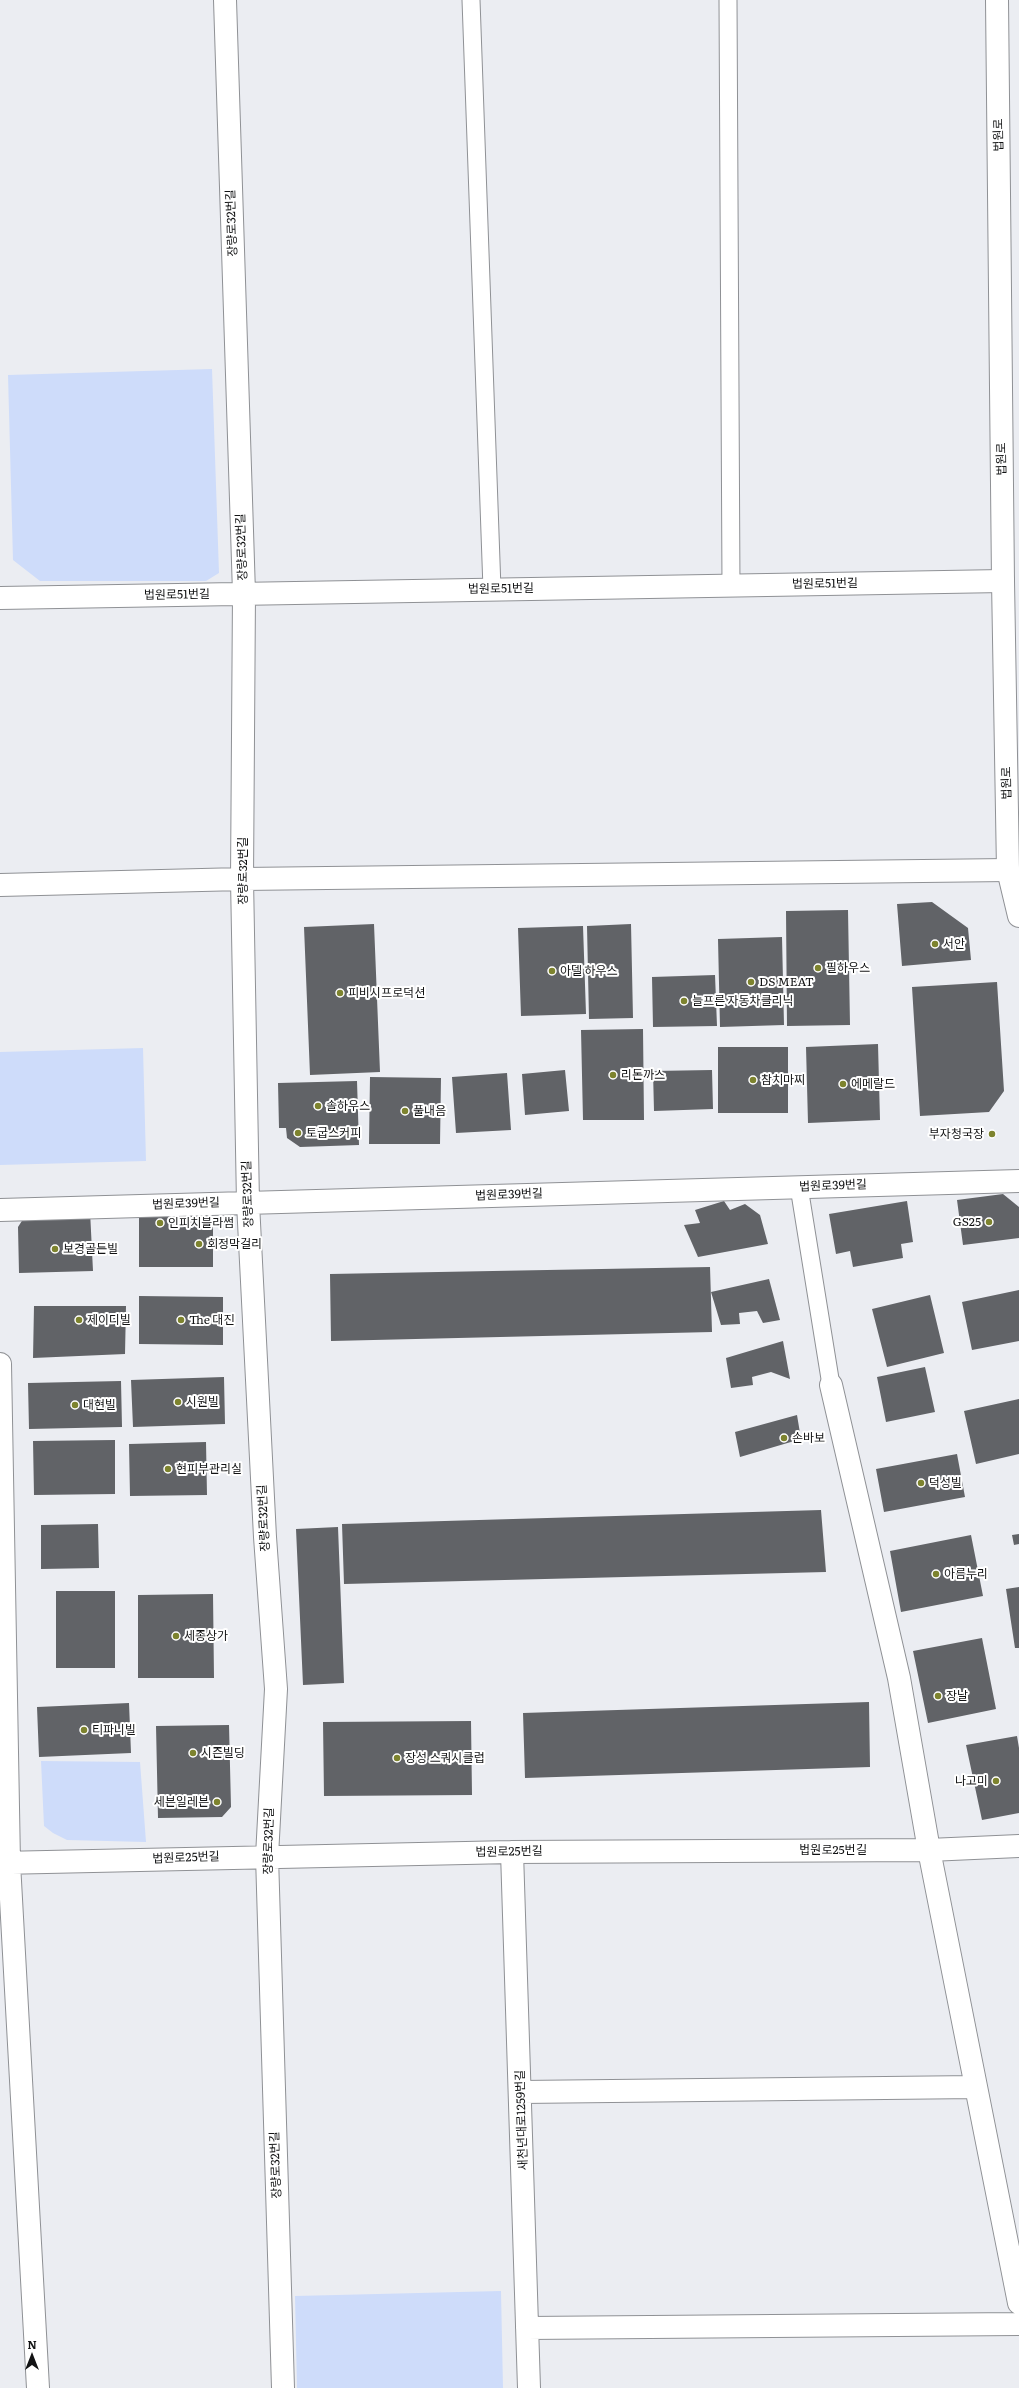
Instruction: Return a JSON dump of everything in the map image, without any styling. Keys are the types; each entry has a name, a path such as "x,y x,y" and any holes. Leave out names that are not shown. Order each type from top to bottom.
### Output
{"street":[{"name":"장량로32번길","path":"225,0 244,594 242,879 248,1203 265,1537 276,1689 267,1856 283,2388"},
{"name":"법원로","path":"997,0 1003,581 1008,870 1019,916"},
{"name":"법원로51번길","path":"0,598 1003,581"},
{"path":"0,885 242,879 1008,870"},
{"name":"법원로39번길","path":"0,1210 1019,1181"},
{"path":"0,1364 5,1863 38,2388"},
{"path":"831,1385 899,1678 929,1850 1019,2303"},
{"name":"법원로25번길","path":"5,1863 267,1856 512,1852 929,1850 1019,1846"},
{"name":"새천년대로1259번길","path":"512,1852 521,2092 529,2388"},
{"path":"521,2092 976,2087"},
{"path":"527,2328 1019,2324"}],"lane":[{"path":"471,0 492,589"},
{"path":"728,0 731,586"},
{"path":"799,1187 831,1385"}],"shaded area":[{"path":"212,369 219,573 206,581 40,581 13,560 8,375"},
{"path":"143,1048 146,1161 0,1165 0,1052"},
{"path":"41,1761 140,1762 146,1842 67,1840 53,1833 44,1826"},
{"path":"501,2291 503,2388 297,2388 295,2296"}],"building":[{"name":"서안","path":"932,902 968,928 971,960 902,966 897,904"},
{"name":"필하우스","path":"848,910 850,1025 787,1026 786,911"},
{"path":"374,924 380,1072 310,1075 304,927"},
{"path":"631,924 633,1018 589,1019 587,926"},
{"name":"아델 하우스","path":"583,926 586,1014 521,1016 518,928"},
{"name":"DS MEAT","path":"782,937 784,1025 720,1027 718,939"},
{"name":"늘프른 자동차클리닉","path":"715,975 717,1026 653,1027 652,977"},
{"path":"997,982 1004,1091 989,1112 920,1116 912,987"},
{"name":"리돈까스","path":"643,1029 644,1120 583,1120 581,1030"},
{"name":"에메랄드","path":"878,1044 880,1120 808,1123 806,1047"},
{"name":"참치마찌","path":"718,1047 788,1047 788,1113 718,1113"},
{"path":"565,1070 569,1111 525,1115 522,1074"},
{"path":"712,1070 713,1109 654,1111 653,1071"},
{"path":"507,1073 511,1130 456,1133 452,1077"},
{"name":"풀내음","path":"370,1077 441,1078 440,1144 369,1144"},
{"name":"솔하우스","path":"357,1081 359,1145 300,1147 287,1138 286,1128 279,1128 278,1083"},
{"name":"GS25","path":"1003,1194 1019,1207 1019,1238 963,1245 957,1200"},
{"path":"724,1201 730,1210 745,1204 760,1215 768,1244 698,1257 684,1225 700,1223 695,1210"},
{"path":"907,1201 913,1242 901,1244 903,1258 853,1267 850,1251 836,1254 829,1214"},
{"path":"139,1209 209,1214 213,1225 213,1267 139,1267"},
{"name":"보경골든빌","path":"90,1211 93,1271 19,1273 18,1227 27,1213"},
{"path":"710,1267 712,1332 331,1341 330,1274"},
{"path":"769,1279 780,1320 763,1323 757,1311 739,1313 740,1324 721,1325 711,1292"},
{"path":"1019,1290 1019,1341 972,1350 962,1302"},
{"path":"930,1295 944,1353 887,1367 872,1309"},
{"name":"The 대진","path":"139,1296 223,1297 223,1345 139,1344"},
{"name":"제이디빌","path":"34,1306 126,1306 125,1354 33,1358"},
{"path":"783,1341 790,1379 771,1372 752,1377 753,1385 731,1388 726,1358"},
{"path":"925,1367 935,1412 886,1422 877,1377"},
{"name":"시원빌","path":"224,1377 225,1424 133,1427 131,1380"},
{"name":"대현빌","path":"121,1381 122,1427 29,1429 28,1383"},
{"path":"1019,1399 1019,1454 976,1464 964,1411"},
{"path":"797,1415 801,1439 740,1457 735,1432"},
{"path":"115,1440 115,1494 34,1495 33,1441"},
{"name":"현피부관리실","path":"206,1442 207,1495 130,1496 129,1444"},
{"name":"덕성빌","path":"957,1454 965,1497 884,1512 876,1469"},
{"path":"821,1510 826,1572 344,1584 342,1524"},
{"path":"98,1524 99,1568 41,1569 41,1525"},
{"path":"338,1527 344,1683 303,1685 296,1529"},
{"path":"1019,1534 1019,1544 1014,1545 1012,1535"},
{"name":"아름누리","path":"971,1535 983,1596 901,1612 890,1551"},
{"path":"1019,1587 1019,1648 1015,1648 1006,1589"},
{"path":"56,1591 115,1591 115,1668 56,1668"},
{"name":"세종상가","path":"213,1594 214,1678 138,1678 138,1595"},
{"path":"982,1638 996,1709 928,1723 913,1651"},
{"path":"869,1702 870,1767 525,1778 523,1713"},
{"name":"티파니빌","path":"129,1703 131,1753 39,1757 37,1707"},
{"name":"장성 스쿼시클럽","path":"471,1721 472,1795 324,1796 323,1722"},
{"name":"시즌빌딩","path":"229,1725 231,1807 222,1817 158,1818 156,1726"},
{"name":"나고미","path":"1017,1736 1019,1748 1019,1813 982,1820 966,1745"}],"place":[{"name":"서안","path":"935,944"},
{"name":"필하우스","path":"818,968"},
{"name":"아델 하우스","path":"552,971"},
{"name":"DS MEAT","path":"751,982"},
{"name":"피비시프로덕션","path":"340,993"},
{"name":"늘프른 자동차클리닉","path":"684,1001"},
{"name":"리돈까스","path":"613,1075"},
{"name":"참치마찌","path":"753,1080"},
{"name":"에메랄드","path":"843,1084"},
{"name":"솔하우스","path":"318,1106"},
{"name":"풀내음","path":"405,1111"},
{"name":"토굽스커피","path":"298,1133"},
{"name":"부자청국장","path":"992,1134"},
{"name":"GS25","path":"989,1222"},
{"name":"인피치블라썸","path":"160,1223"},
{"name":"회정막걸리","path":"199,1244"},
{"name":"보경골든빌","path":"55,1249"},
{"name":"제이디빌","path":"79,1320"},
{"name":"The 대진","path":"181,1320"},
{"name":"시원빌","path":"178,1402"},
{"name":"대현빌","path":"75,1405"},
{"name":"손바보","path":"784,1438"},
{"name":"현피부관리실","path":"168,1469"},
{"name":"덕성빌","path":"921,1483"},
{"name":"아름누리","path":"936,1574"},
{"name":"세종상가","path":"176,1636"},
{"name":"장날","path":"938,1696"},
{"name":"티파니빌","path":"84,1730"},
{"name":"시즌빌딩","path":"193,1753"},
{"name":"장성 스쿼시클럽","path":"397,1758"},
{"name":"나고미","path":"996,1781"},
{"name":"세븐일레븐","path":"217,1802"}]}
